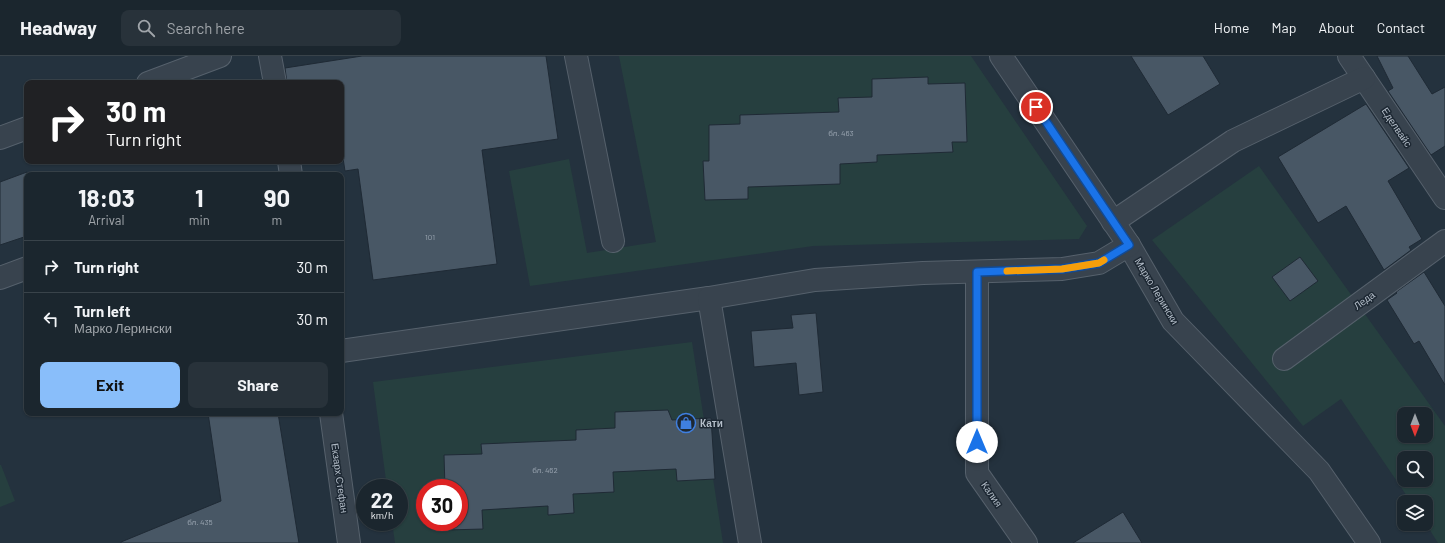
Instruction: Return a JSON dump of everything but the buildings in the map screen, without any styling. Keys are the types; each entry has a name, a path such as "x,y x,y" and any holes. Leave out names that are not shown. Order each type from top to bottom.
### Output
{"street":[{"path":"156,80 220,56"},
{"path":"270,56 274,80"},
{"path":"576,56 613,241"},
{"name":"Марко Лерински","path":"1001,56 1129,245 1172,321 1319,471 1369,543"},
{"name":"Еделвайс","path":"1349,56 1445,198"},
{"path":"1113,222 1233,141 1364,78"},
{"path":"0,138 24,129"},
{"name":"Леда","path":"1284,359 1445,241"},
{"path":"344,351 709,298 815,280 923,273 1062,269 1099,263 1129,245"},
{"path":"0,278 24,269"},
{"name":"Калия","path":"977,272 977,473 1026,543"},
{"path":"709,298 750,543"},
{"name":"Екзарх Стефан","path":"331,416 349,543"}],"green space":[{"path":"619,56 971,56 1087,226 1079,239 813,246 530,286 509,171 569,159 587,253 656,242"},
{"path":"1259,166 1431,407 1397,407 1397,443 1433,443 1433,409 1445,426 1445,543 1438,543 1430,531 1433,531 1433,495 1406,495 1401,487 1433,487 1433,451 1397,451 1397,481 1341,399 1303,426 1152,240"},
{"path":"692,342 723,543 395,543 393,531 408,531 408,479 386,479 373,382"},
{"path":"0,465 15,501 0,507"}],"slow traffic":[{"path":"1007,271 1062,269 1099,263 1104,260"}],"place":[{"name":"Кати","path":"686,423"}],"route":[{"path":"977,442 977,272 1062,269 1099,263 1129,245 1036,107"}]}
